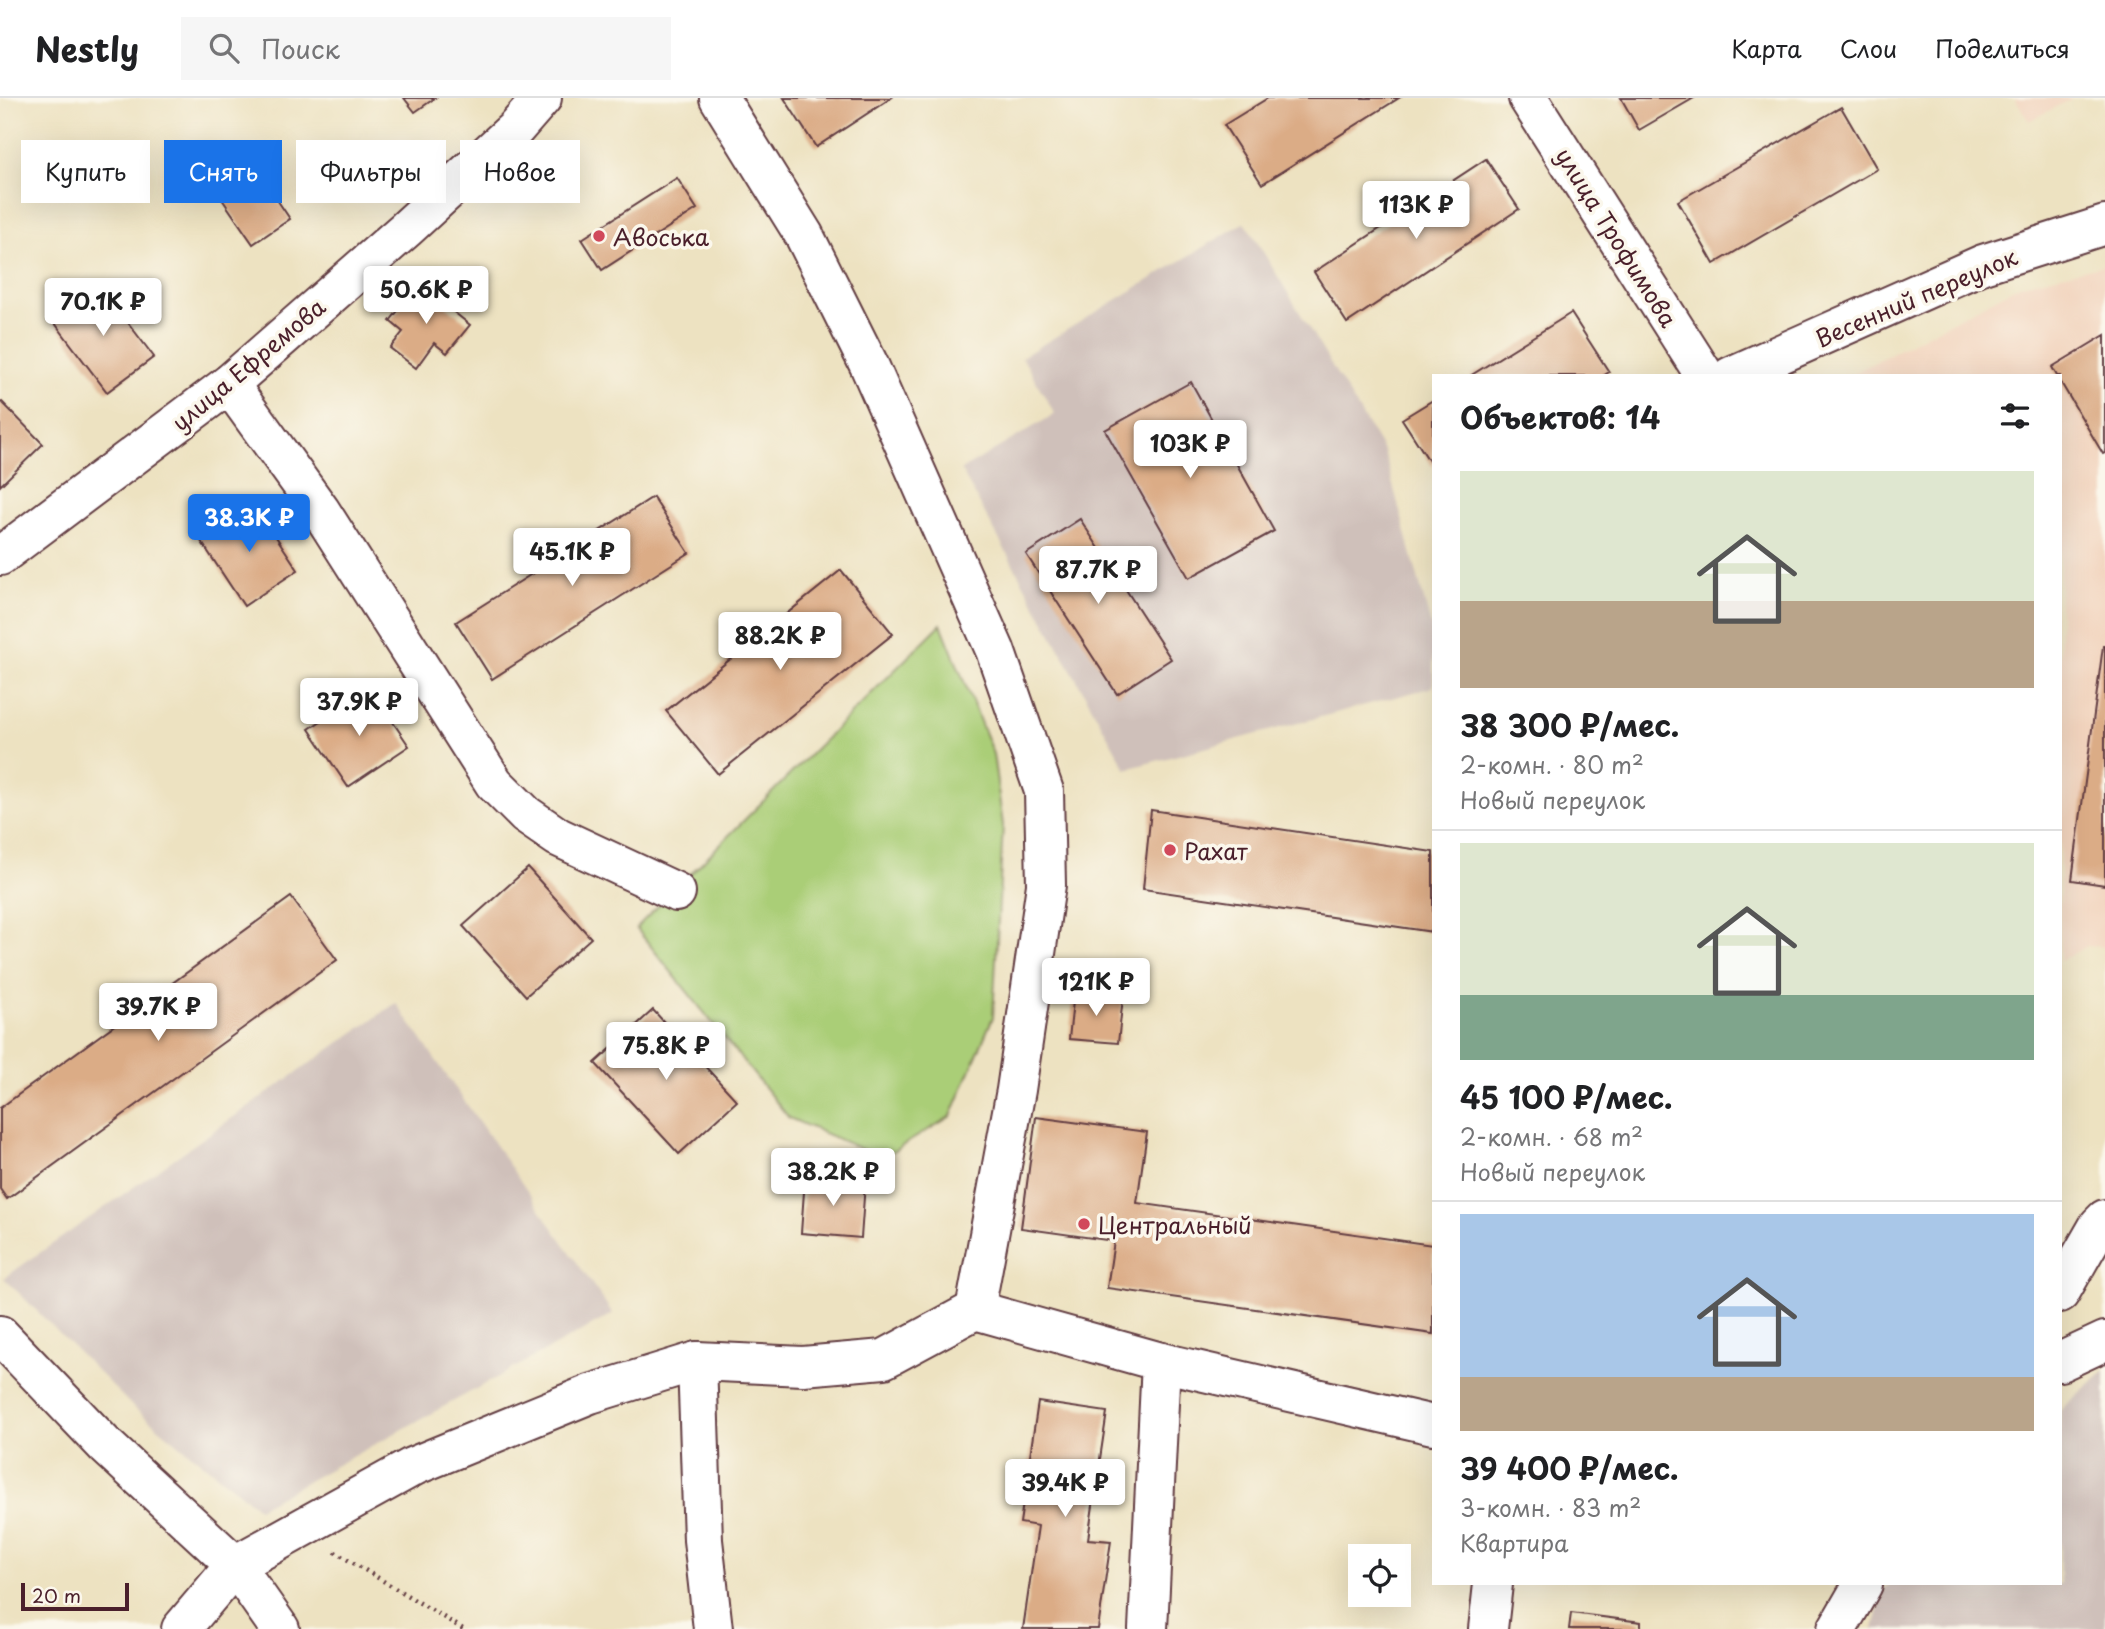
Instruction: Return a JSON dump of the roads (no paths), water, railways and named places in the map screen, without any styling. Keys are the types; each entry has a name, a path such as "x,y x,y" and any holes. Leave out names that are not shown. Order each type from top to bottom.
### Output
{"street":[{"name":"улица Ефремова","path":"0,556 229,384 416,220 515,129 542,98"},
{"path":"719,98 804,235 869,365 995,650 1044,792 1046,885 1016,1090 975,1310"},
{"name":"улица Трофимова","path":"1528,98 1704,374"},
{"name":"Весенний переулок","path":"1736,374 1983,264 2105,225"},
{"path":"229,384 320,510 494,783 526,815 558,837 676,892"},
{"path":"2062,1290 2105,1219"},
{"path":"181,1629 234,1565 414,1466 590,1394 696,1361 803,1366 884,1359 975,1310 1161,1362 1432,1425"},
{"path":"0,1335 105,1445 234,1565 280,1629"},
{"path":"2062,1361 2105,1341"},
{"path":"696,1361 703,1540 713,1629"},
{"path":"1148,1629 1161,1362"},
{"path":"1488,1629 1493,1585"},
{"path":"1837,1629 1862,1585"}],"place":[{"name":"Авоська","path":"599,236"},
{"name":"Рахат","path":"1170,850"},
{"name":"Центральный","path":"1084,1224"}]}
